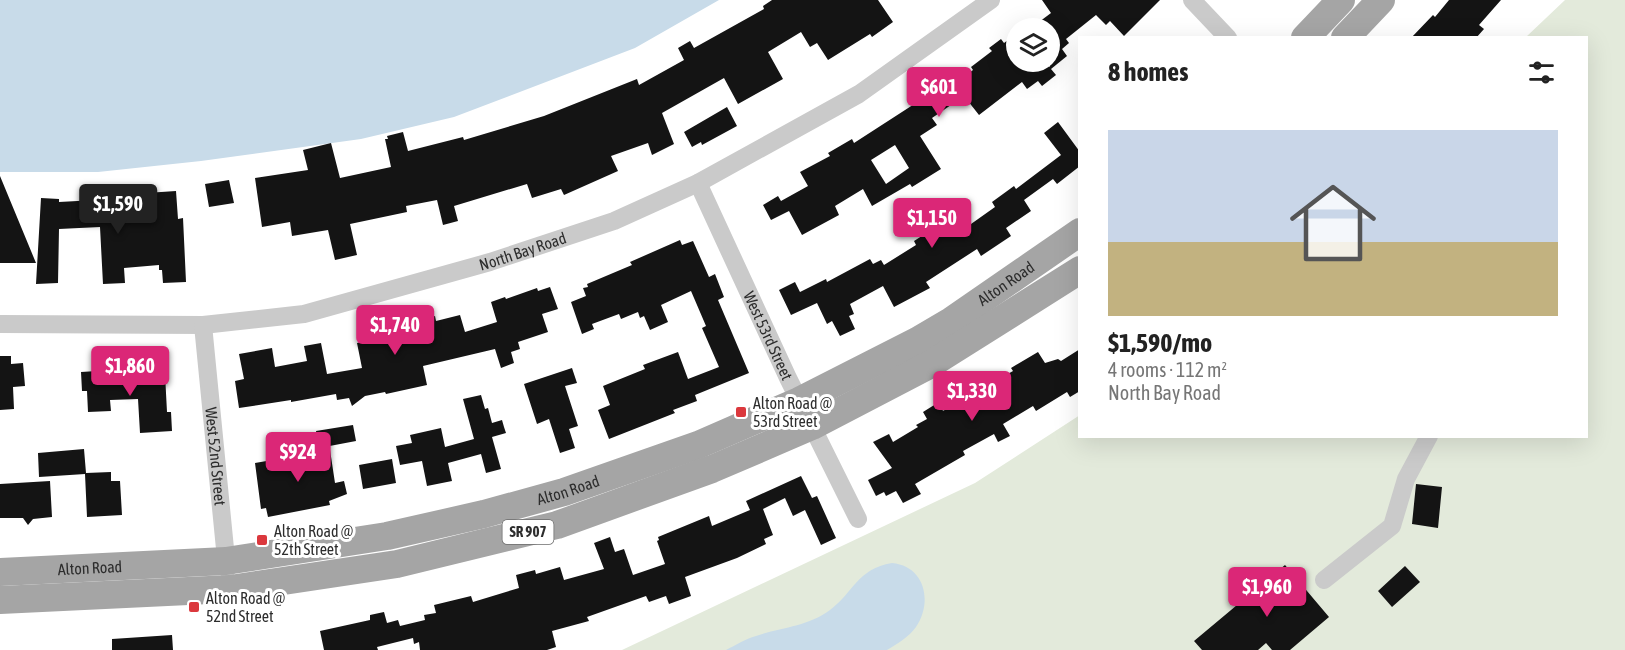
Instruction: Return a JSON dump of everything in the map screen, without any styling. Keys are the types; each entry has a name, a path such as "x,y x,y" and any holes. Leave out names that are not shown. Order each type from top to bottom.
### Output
{"main road":[{"path":"1307,36 1341,0"},
{"path":"1347,36 1381,0"},
{"name":"Alton Road","path":"0,572 226,561 387,536 484,514 564,492 698,445 799,401 917,341 951,321 1078,233"},
{"name":"Alton Road","path":"0,600 230,589 397,564 557,525 712,469 812,426 931,364 1078,271"}],"street":[{"name":"North Bay Road","path":"0,324 203,325 304,314 490,262 614,221 698,183 859,94 991,0"},
{"path":"1192,0 1226,36"},
{"name":"West 53rd Street","path":"698,183 799,401 858,519"},
{"name":"West 52nd Street","path":"203,325 230,589"},
{"path":"1324,580 1392,525 1406,479 1428,438"}],"green space":[{"path":"1565,0 1625,0 1625,650 622,650 975,483 1078,416 1078,438 1588,438 1588,36 1527,36"}],"water":[{"path":"0,0 719,0 635,48 454,117 361,139 201,161 98,172 0,172"},
{"path":"892,563 912,571 919,578 925,597 921,617 916,627 903,640 887,650 726,650 752,637 821,616 838,603 871,570"}],"building":[{"path":"772,0 878,0 893,22 872,37 870,34 828,60 817,43 810,47 801,32 768,52 783,79 738,104 724,78 662,113 674,144 652,155 648,143 611,156 618,171 564,195 561,189 532,198 527,184 454,206 458,221 443,225 437,200 406,206 407,212 350,224 357,255 335,260 328,230 292,236 290,222 262,227 255,178 308,170 303,150 331,143 340,178 391,167 385,139 388,139 387,136 403,132 408,151 463,137 464,140 544,116 637,79 639,85 684,60 678,48 690,41 694,48 764,9 763,6"},
{"path":"1042,0 1160,0 1124,36 1110,21 1106,25 1096,15 1066,39 1069,43 1062,49 1067,56 1060,62 1060,18 1044,18 1051,13"},
{"path":"1449,0 1501,0 1479,25 1484,29 1478,36 1413,36 1433,15 1435,17"},
{"path":"1001,39 1004,43 1006,41 1006,72 1054,72 1056,75 1042,86 1038,81 1027,89 1022,82 979,115 964,96 932,118 937,125 920,136 941,169 912,187 910,184 872,206 863,189 835,206 839,215 802,235 789,211 771,220 763,205 778,196 781,201 808,186 800,172 830,156 828,153 852,139 854,143 937,87 942,94 973,70 971,67 992,51 989,48","holes":["895,145 909,168 886,184 871,160"]},
{"path":"727,107 737,126 702,145 701,142 692,147 684,132"},
{"path":"1058,122 1078,149 1078,168 1057,184 1053,179 1024,200 1031,211 1006,228 1011,236 981,256 977,249 926,282 930,288 894,307 883,286 850,304 854,314 849,316 855,329 840,336 832,321 827,324 817,303 791,315 779,290 795,282 800,292 826,279 827,282 870,259 873,264 881,260 884,265 916,245 914,241 925,234 928,239 951,225 946,218 960,208 971,224 995,207 992,202 1014,186 1016,189 1061,155 1044,133"},
{"path":"0,176 36,263 0,263"},
{"path":"229,180 234,203 209,207 205,184"},
{"path":"176,191 178,219 183,218 186,282 163,283 162,270 159,270 159,265 124,268 125,283 103,284 100,227 59,229 58,283 36,284 41,198 59,199 59,202 133,198 146,196 146,193"},
{"path":"680,240 682,245 693,241 709,277 715,274 724,297 718,300 749,373 695,395 697,401 673,410 675,413 609,439 598,410 610,405 603,386 645,369 643,365 678,352 688,379 719,367 702,328 706,326 691,291 661,305 668,322 650,330 644,316 640,318 638,312 621,319 619,314 592,324 594,329 582,334 571,302 586,296 583,288 588,287 587,284 632,265 630,262"},
{"path":"550,287 558,309 542,314 548,332 518,342 520,349 511,352 514,363 501,368 495,349 423,366 427,385 365,396 352,406 349,398 337,400 336,394 239,408 235,381 244,379 239,354 272,348 275,367 307,361 304,346 321,343 327,374 362,368 357,343 402,333 401,329 420,325 419,320 435,316 436,321 460,315 465,332 497,322 491,302 537,288 538,291"},
{"path":"1078,350 1078,392 1070,397 1067,392 1036,411 1033,406 1003,424 1010,436 998,442 994,434 963,451 965,455 915,484 921,494 903,503 896,491 886,496 884,492 876,496 868,480 892,468 873,442 889,434 893,442 918,427 916,425 927,419 923,412 939,402 943,411 1013,371 1011,368 1038,352 1045,363 1058,359 1061,361"},
{"path":"0,356 11,356 11,364 23,363 25,386 13,387 14,409 0,410"},
{"path":"572,368 577,383 565,386 578,426 569,429 575,448 560,453 549,419 537,424 524,384"},
{"path":"113,370 113,377 165,374 167,412 171,412 172,431 140,433 138,399 110,400 111,411 88,412 87,391 82,391 81,372"},
{"path":"481,395 492,423 502,420 506,433 492,437 501,469 486,473 481,454 448,463 452,481 427,486 422,461 400,465 396,446 412,443 410,435 441,428 445,447 474,439 463,399"},
{"path":"353,425 356,441 319,448 316,431"},
{"path":"84,449 86,473 111,472 111,481 120,481 122,515 87,517 85,474 39,477 38,453"},
{"path":"330,450 335,483 344,481 347,494 329,501 330,505 268,517 266,508 261,509 255,463"},
{"path":"392,459 396,483 363,489 359,465"},
{"path":"801,476 812,498 817,496 836,538 821,545 805,510 793,516 785,498 763,509 773,535 764,539 766,544 737,558 685,577 691,596 669,604 666,596 649,602 646,596 587,617 589,621 552,631 556,647 547,650 420,650 419,642 414,644 413,638 377,647 378,650 324,650 320,631 370,620 370,615 384,612 387,623 398,620 400,626 425,620 424,615 436,613 434,605 471,596 473,602 519,588 516,575 535,570 536,574 560,567 564,580 604,569 594,543 610,537 615,552 624,549 633,575 665,564 657,541 658,537 709,516 712,526 750,510 746,501"},
{"path":"50,481 52,517 33,519 28,525 23,518 0,518 0,484"},
{"path":"1416,484 1442,487 1438,528 1412,524"},
{"path":"1285,565 1329,617 1290,650 1272,650 1266,643 1258,650 1202,650 1194,641"},
{"path":"1405,566 1420,582 1392,607 1378,591"},
{"path":"172,635 173,650 112,650 112,639"}],"place":[{"name":"Alton Road @ 53rd Street","path":"741,412"},
{"name":"Alton Road @ 52th Street","path":"262,540"},
{"name":"Alton Road @ 52nd Street","path":"194,607"}]}
